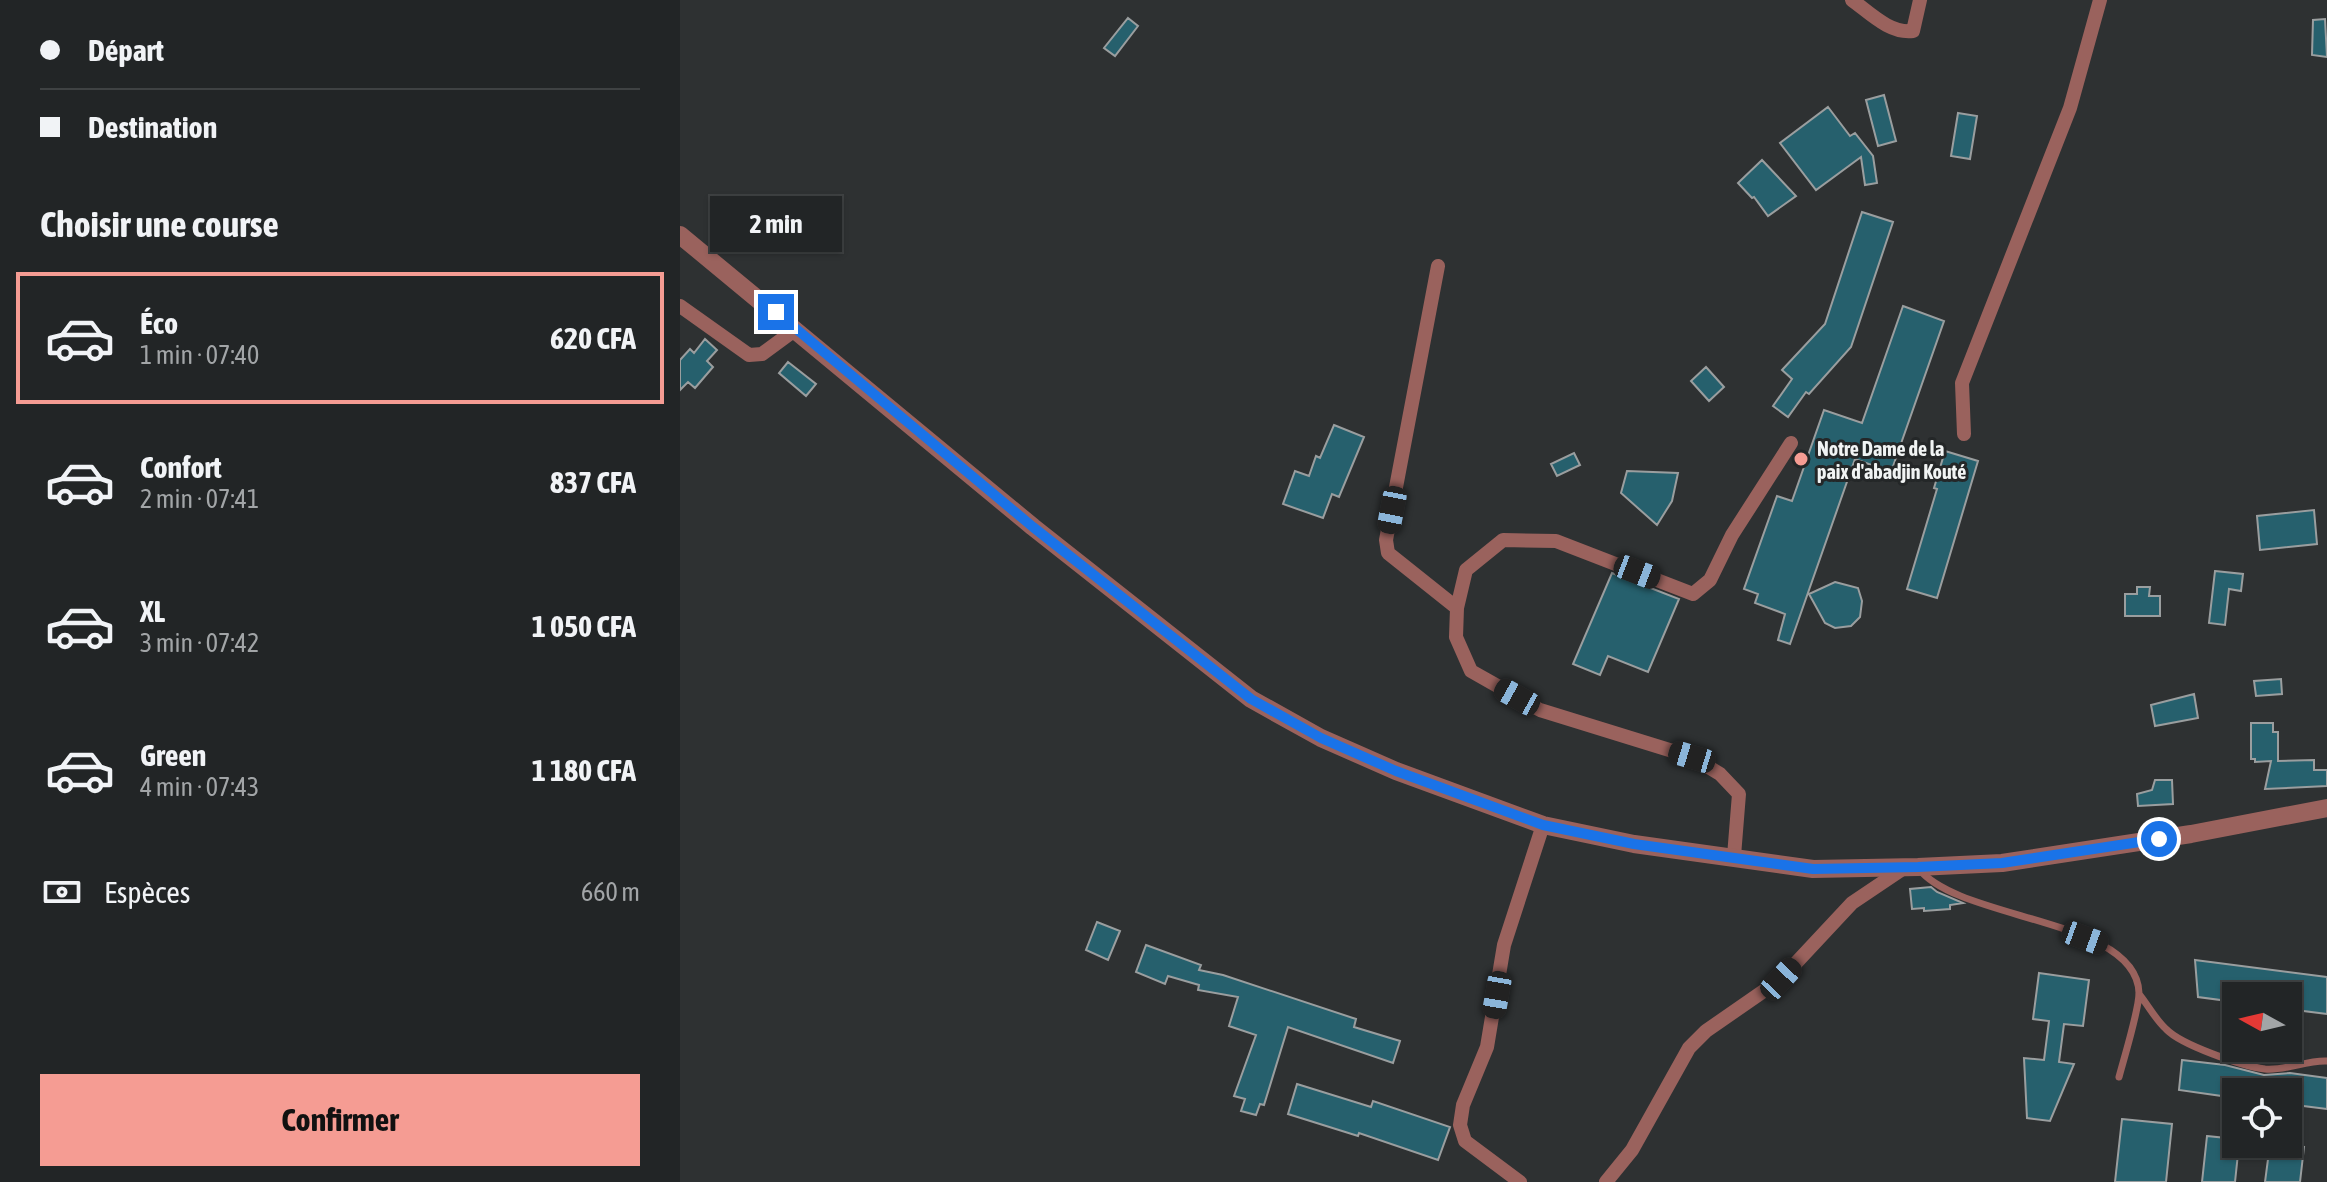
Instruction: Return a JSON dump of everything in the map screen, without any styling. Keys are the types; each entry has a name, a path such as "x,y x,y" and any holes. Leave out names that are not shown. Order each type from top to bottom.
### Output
{"street":[{"path":"1852,0 1892,29 1903,32 1913,31 1920,0"},
{"path":"1964,434 1962,383 2070,108 2100,0"},
{"path":"680,235 1033,527 1251,699 1321,738 1383,766 1543,825 1634,844 1813,869 1911,868 2002,863 2191,834 2327,808"},
{"path":"1438,266 1386,540 1388,553 1457,608"},
{"path":"680,306 749,355 762,354 796,329"},
{"path":"1734,856 1739,794 1720,774 1692,757 1540,710 1471,671 1456,637 1457,608 1466,570 1503,540 1556,541 1693,594 1710,580 1732,535 1791,443"},
{"path":"1520,1182 1465,1141 1460,1125 1463,1105 1487,1047 1504,945 1543,825"},
{"path":"1606,1182 1632,1150 1689,1048 1706,1031 1781,979 1852,903 1911,868"}],"lane":[{"path":"1911,868 1942,889 2110,947 2133,969 2139,994 2166,1029 2181,1040 2266,1069 2314,1060 2327,1061"},
{"path":"2119,1077 2139,994"}],"building":[{"path":"1128,18 1138,26 1115,56 1104,48"},
{"path":"2325,19 2327,57 2312,55 2313,20"},
{"path":"1884,95 1896,141 1878,146 1866,100"},
{"path":"1828,107 1850,136 1855,133 1873,156 1877,183 1865,185 1861,157 1816,190 1780,143"},
{"path":"1958,113 1977,116 1970,159 1951,156"},
{"path":"1762,160 1796,196 1768,216 1754,197 1738,183"},
{"path":"1862,212 1893,222 1851,347 1809,394 1806,392 1788,417 1773,406 1792,379 1782,370 1825,324"},
{"path":"1903,306 1944,321 1891,472 1855,459 1790,644 1778,640 1785,614 1755,603 1758,594 1744,589 1777,496 1792,501 1824,410 1862,423"},
{"path":"705,339 717,350 707,361 713,367 695,388 688,382 680,390 680,360 690,349 694,353"},
{"path":"788,362 816,384 806,396 779,373"},
{"path":"1706,367 1724,387 1709,401 1691,381"},
{"path":"1334,425 1364,437 1339,497 1332,494 1323,518 1283,504 1295,471 1309,476 1316,456 1320,458"},
{"path":"1945,451 1978,461 1937,598 1907,589"},
{"path":"1574,453 1580,465 1557,476 1551,464"},
{"path":"1627,471 1678,473 1672,501 1657,525 1621,493"},
{"path":"2314,510 2317,544 2260,550 2257,516"},
{"path":"2215,571 2243,574 2241,591 2229,589 2225,625 2209,623"},
{"path":"1612,573 1679,599 1648,672 1608,656 1600,675 1573,664"},
{"path":"1835,582 1858,588 1862,601 1860,617 1851,626 1835,628 1825,623 1809,594"},
{"path":"2137,587 2150,587 2149,596 2160,596 2160,616 2125,616 2125,594 2137,594"},
{"path":"2281,679 2282,694 2256,696 2254,681"},
{"path":"2194,694 2198,718 2155,726 2151,705"},
{"path":"2251,723 2273,723 2273,732 2278,732 2278,761 2314,760 2314,770 2327,770 2327,786 2265,789 2271,761 2255,762 2251,759"},
{"path":"2155,780 2172,780 2173,804 2138,806 2137,794 2152,790"},
{"path":"1931,887 1963,903 1950,905 1950,909 1912,909 1910,889"},
{"path":"1097,922 1120,931 1108,960 1086,950"},
{"path":"1146,945 1201,965 1199,970 1356,1019 1354,1027 1400,1041 1393,1063 1288,1027 1264,1105 1260,1104 1256,1115 1241,1111 1245,1099 1234,1096 1256,1035 1229,1026 1238,997 1198,990 1199,985 1168,976 1165,984 1136,972"},
{"path":"2195,960 2327,977 2327,1014 2302,1011 2302,982 2222,982 2222,1000 2198,997"},
{"path":"2039,973 2089,980 2083,1026 2064,1024 2059,1062 2074,1064 2050,1121 2027,1118 2024,1058 2044,1060 2049,1021 2033,1019"},
{"path":"2182,1060 2225,1065 2264,1075 2290,1073 2327,1078 2327,1109 2302,1106 2302,1078 2222,1078 2222,1096 2179,1090"},
{"path":"1297,1084 1371,1107 1373,1101 1450,1127 1438,1160 1359,1133 1358,1136 1288,1114"},
{"path":"2122,1119 2172,1124 2166,1182 2115,1182"},
{"path":"2207,1136 2222,1138 2222,1158 2238,1158 2235,1182 2202,1182"},
{"path":"2304,1147 2300,1182 2265,1182 2268,1158 2302,1158"}],"place":[{"name":"Notre Dame de la paix d'abadjin Kouté","path":"1801,459"}],"route":[{"path":"776,312 1033,527 1251,699 1321,738 1396,771 1543,825 1634,844 1813,869 2002,863 2159,839"}]}
